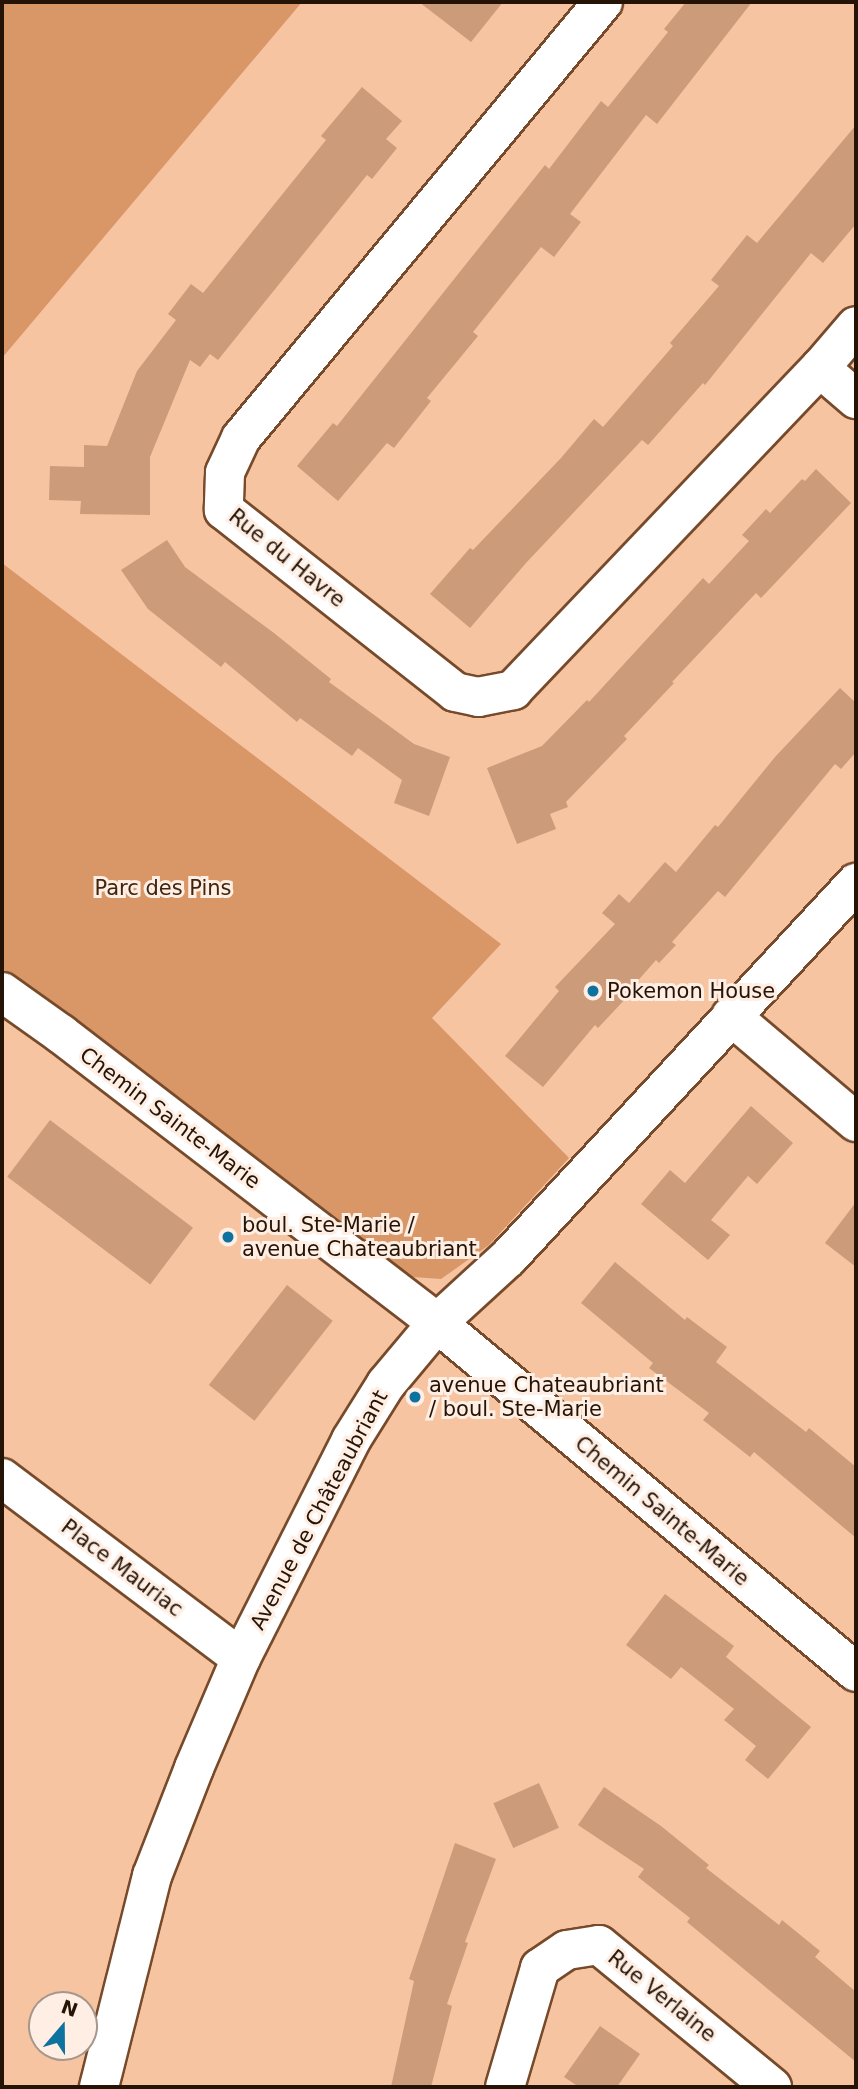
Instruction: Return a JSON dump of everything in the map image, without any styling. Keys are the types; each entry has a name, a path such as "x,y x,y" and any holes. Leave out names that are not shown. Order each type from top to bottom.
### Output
{"street":[{"name":"Rue du Havre","path":"603,2 241,438 225,473 224,510 455,692 478,697 513,690 820,368 856,326"},
{"path":"820,368 856,399"},
{"name":"Avenue de Châteaubriant","path":"99,2087 152,1876 194,1768 241,1658 351,1440 386,1384 437,1323 508,1258 856,883"},
{"name":"Chemin Sainte-Marie","path":"2,992 437,1323 856,1672"},
{"path":"731,1016 856,1122"},
{"name":"Place Mauriac","path":"2,1478 241,1658"},
{"name":"Rue Verlaine","path":"505,2087 540,1968 567,1950 599,1945 772,2087"}],"green space":[{"path":"2,2 302,2 2,358"},
{"name":"Parc des Pins","path":"2,563 501,944 432,1018 569,1158 489,1245 441,1279 399,1276 183,1103 2,968"}],"building":[{"path":"419,2 503,2 471,42"},
{"path":"686,2 752,2 657,124 646,115 570,214 581,222 554,257 541,247 473,332 478,336 427,398 431,401 394,448 387,443 338,501 297,466 333,423 337,426 545,165 549,169 601,101 608,107 668,32 664,29"},
{"path":"362,87 402,121 386,139 397,148 372,179 367,175 218,360 210,354 200,367 190,360 150,457 150,515 80,514 81,501 49,500 50,466 84,467 84,445 107,446 137,371 176,320 168,314 191,284 203,293 326,140 321,136"},
{"path":"856,125 856,224 823,263 811,253 705,385 703,383 648,445 642,440 526,563 470,628 430,594 470,548 473,550 561,458 594,419 603,427 673,346 670,343 719,286 711,280 747,235 757,243"},
{"path":"816,469 851,503 761,598 756,593 672,682 674,683 624,736 627,739 566,802 568,807 550,814 556,829 517,844 487,768 542,746 587,700 589,702 703,578 709,584 749,541 742,535 766,509 770,513 802,479 805,481"},
{"path":"167,540 185,567 274,633 331,679 329,682 414,744 450,757 429,816 394,803 402,780 358,748 352,756 300,718 297,722 225,662 221,667 148,609 121,570"},
{"path":"840,688 856,703 856,752 841,769 835,764 725,897 718,891 672,942 676,945 659,963 656,960 628,992 630,994 598,1028 595,1025 543,1087 505,1056 559,991 555,987 615,924 602,913 619,894 629,903 665,862 676,872 715,825 718,827 775,757"},
{"path":"751,1106 793,1143 757,1184 748,1176 711,1220 730,1235 708,1260 641,1204 670,1170 685,1183"},
{"path":"50,1120 193,1228 150,1284 7,1177"},
{"path":"856,1202 856,1267 825,1243"},
{"path":"615,1262 685,1320 687,1317 727,1347 716,1362 806,1432 809,1428 856,1467 856,1538 754,1452 750,1457 703,1420 709,1413 649,1368 653,1363 581,1303"},
{"path":"287,1285 333,1321 255,1421 209,1385"},
{"path":"665,1594 734,1646 726,1657 811,1727 768,1779 745,1760 756,1746 724,1720 734,1709 681,1667 671,1679 626,1645"},
{"path":"539,1783 559,1828 513,1848 493,1803"},
{"path":"604,1787 661,1826 709,1865 706,1868 779,1925 782,1920 820,1951 815,1957 856,1992 856,2062 687,1922 690,1918 638,1877 644,1869 578,1825"},
{"path":"455,1843 496,1859 465,1942 468,1943 447,2004 452,2006 431,2087 391,2087 414,1981 409,1979"},
{"path":"600,2026 640,2054 617,2087 579,2087 564,2077"}],"place":[{"name":"Pokemon House","path":"593,991"},
{"name":"boul. Ste-Marie / avenue Chateaubriant","path":"228,1237"},
{"name":"avenue Chateaubriant / boul. Ste-Marie","path":"415,1397"}]}
